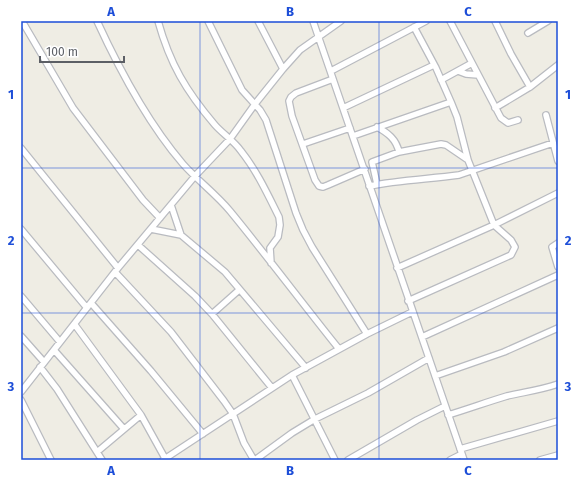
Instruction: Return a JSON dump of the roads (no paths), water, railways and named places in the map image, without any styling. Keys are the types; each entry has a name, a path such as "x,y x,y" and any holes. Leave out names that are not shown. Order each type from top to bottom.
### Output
{"street":[{"path":"22,21 73,108 143,200 160,218"},
{"path":"98,21 122,71 156,127 178,158 229,210 339,349"},
{"path":"158,21 172,62 179,76 205,113 240,149 255,171 279,217 280,225 278,237 270,248 271,263"},
{"path":"208,21 236,80 266,120 296,213 303,230 312,247 367,334"},
{"path":"258,21 283,69"},
{"path":"313,21 365,169 408,301 422,337 462,454"},
{"path":"21,392 117,270 195,176 230,139 283,69 300,50 341,21"},
{"path":"331,71 426,21"},
{"path":"450,21 501,118 506,122 511,123 518,120"},
{"path":"495,21 511,54 530,87"},
{"path":"528,33 541,23 548,21"},
{"path":"408,301 510,255 514,250 514,244 494,225 468,160 457,117 451,102 414,27"},
{"path":"441,80 472,63"},
{"path":"343,108 434,65"},
{"path":"495,108 530,87 558,66"},
{"path":"458,71 466,74 478,75"},
{"path":"333,79 294,94 290,99 289,104 292,116 315,180 319,186 323,187 365,169"},
{"path":"353,136 451,102"},
{"path":"546,115 558,161"},
{"path":"303,144 350,128"},
{"path":"377,128 394,140 399,152"},
{"path":"370,186 417,178 445,178 459,176 553,143"},
{"path":"377,184 372,162 399,152 441,144 446,145 468,160"},
{"path":"21,148 117,270 170,332 233,414 244,443 255,460 292,433 315,419 368,393 429,358"},
{"path":"397,268 494,225 558,193"},
{"path":"171,205 182,234 217,264 306,368"},
{"path":"21,229 87,308"},
{"path":"151,229 182,234"},
{"path":"558,243 553,246 552,249 558,267"},
{"path":"138,245 195,296 212,314 272,388"},
{"path":"422,337 558,275"},
{"path":"212,314 239,290"},
{"path":"21,296 60,342"},
{"path":"91,303 202,434"},
{"path":"74,325 141,415 165,460 292,375 367,334 412,312"},
{"path":"435,376 504,352 558,328"},
{"path":"21,336 42,365 102,460"},
{"path":"54,350 124,429"},
{"path":"292,375 335,460"},
{"path":"448,415 507,396 534,391 558,384"},
{"path":"21,400 51,460"},
{"path":"348,460 417,420 445,406"},
{"path":"97,452 141,415"},
{"path":"450,460 462,454 558,421"},
{"path":"540,460 558,455"}]}
